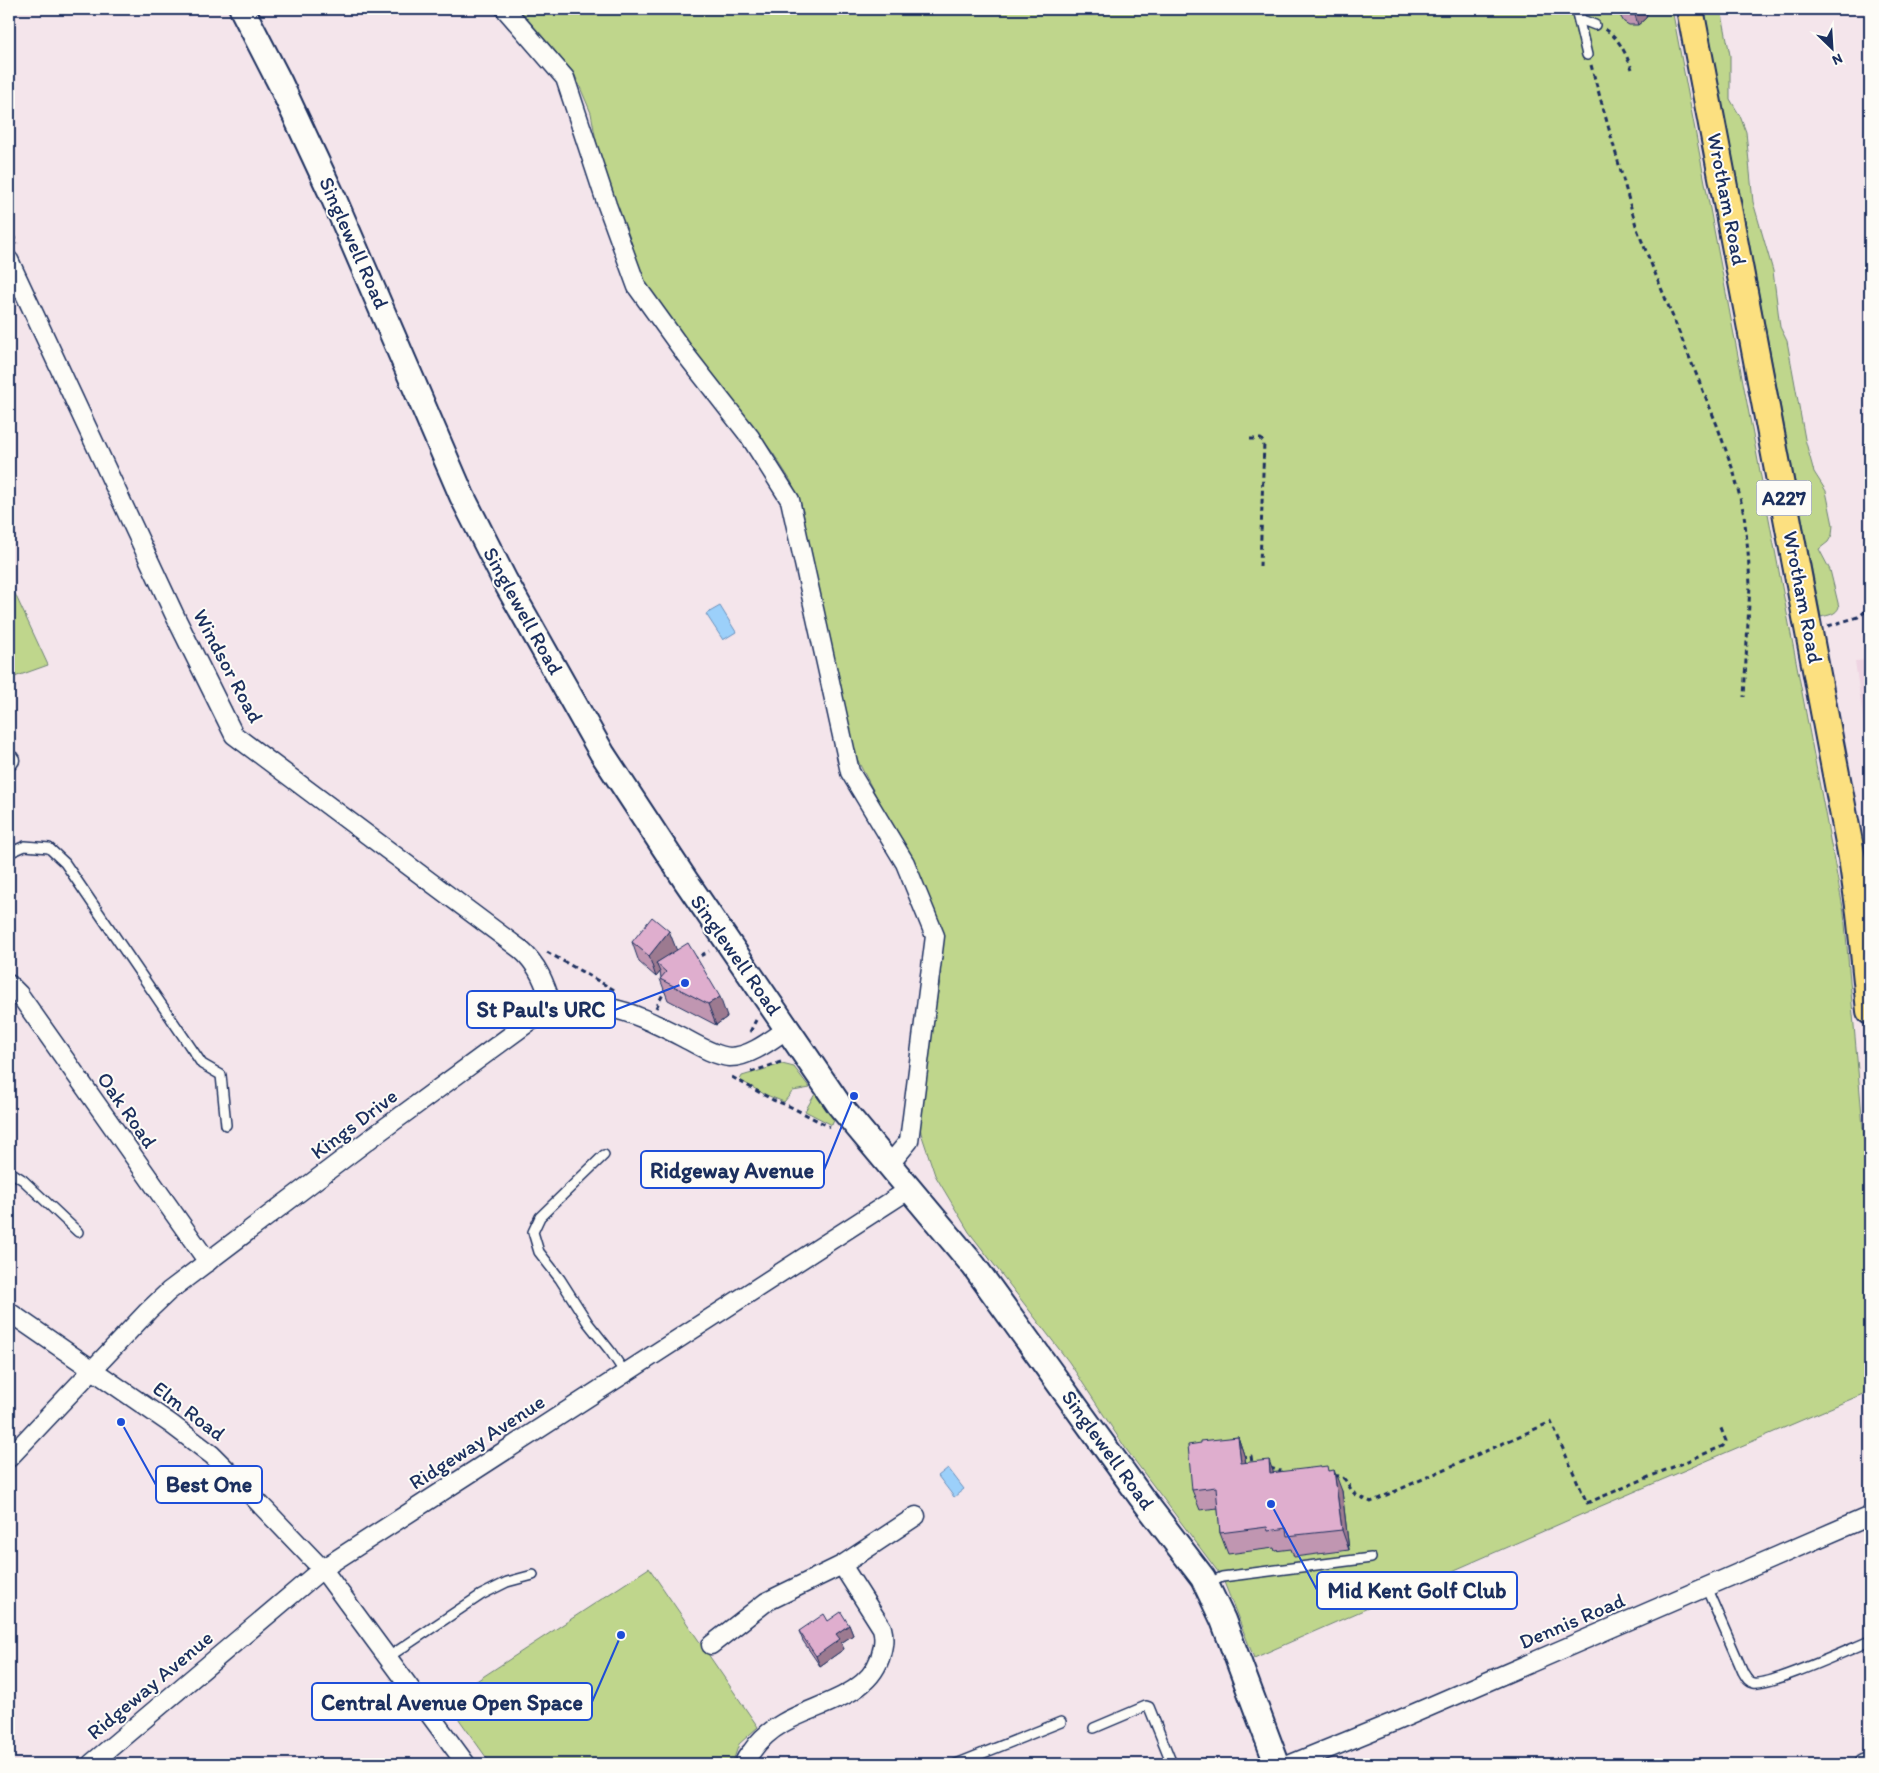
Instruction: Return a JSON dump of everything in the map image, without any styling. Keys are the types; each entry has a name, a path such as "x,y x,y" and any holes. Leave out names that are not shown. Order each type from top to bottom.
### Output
{"main road":[{"name":"Wrotham Road","path":"1690,9 1810,630 1856,883 1870,1011"}],"street":[{"name":"Singlewell Road","path":"242,9 318,162 466,505 501,573 618,777 686,881 846,1114 974,1266 1207,1584 1222,1616 1277,1764"},
{"path":"505,9 565,78 607,205 637,287 686,355 750,437 790,500 850,772 905,863 935,936 909,1141 889,1165"},
{"name":"Windsor Road","path":"15,256 174,614 234,735 520,948 531,959 540,973 554,1011"},
{"name":"Oak Road","path":"9,984 19,994 208,1262"},
{"name":"Kings Drive","path":"9,1458 152,1307 208,1262 529,1022 554,1011 572,1006 608,1006 702,1047 731,1057 756,1049 787,1029"},
{"name":"Ridgeway Avenue","path":"91,1764 322,1569 910,1189"},
{"name":"Elm Road","path":"9,1312 171,1424 216,1460 322,1569 466,1764"},
{"path":"711,1644 766,1602 842,1565 916,1516"},
{"name":"Dennis Road","path":"1291,1764 1403,1718 1870,1516"},
{"path":"744,1764 755,1746 767,1733 784,1722 862,1685 878,1663 884,1638 882,1628 842,1565"},
{"path":"1864,1764 1870,1762"}],"lane":[{"path":"1576,10 1582,20 1595,25"},
{"path":"1576,10 1588,54"},
{"path":"9,853 25,846 49,848 65,863 202,1064 221,1075 226,1124"},
{"path":"604,1155 540,1217 533,1232 539,1252 625,1373"},
{"path":"9,1171 23,1180 78,1232"},
{"path":"1207,1584 1222,1577 1371,1558"},
{"path":"387,1658 481,1595 507,1582 533,1575"},
{"path":"1706,1587 1743,1672 1748,1680 1754,1683 1782,1677 1870,1641"},
{"path":"1094,1728 1146,1706 1149,1707 1172,1764"},
{"path":"956,1764 1061,1722"}],"path":[{"path":"1595,25 1607,29 1616,38 1632,69"},
{"path":"1588,54 1637,230 1717,425 1734,473 1744,514 1750,585 1744,697"},
{"path":"9,227 15,256"},
{"path":"1250,439 1261,439 1264,442 1260,566"},
{"path":"1810,630 1858,617 1870,608"},
{"path":"544,949 562,961 623,994"},
{"path":"686,965 712,949"},
{"path":"662,1012 654,1009 666,988"},
{"path":"746,1036 755,1023 757,1015"},
{"path":"744,1074 772,1064 786,1062"},
{"path":"726,1075 775,1102 788,1106 833,1129"},
{"path":"732,1077 738,1075"},
{"path":"1329,1477 1339,1475 1344,1478 1354,1493 1371,1502 1551,1422 1587,1503 1724,1446 1726,1440 1720,1426"},
{"path":"1234,1458 1251,1456 1252,1463 1280,1471 1280,1477"}],"shaded area":[{"path":"1870,660 1870,767 1855,661"}],"green space":[{"path":"519,9 1672,9 1844,913 1868,1183 1866,1184 1870,1225 1870,1391 1587,1512 1254,1658 1222,1577 1126,1449 1069,1362 969,1232 935,1175 921,1133 917,1105 941,976 936,927 909,859 845,733 803,511 791,481 773,453 650,295 632,262 601,168 591,113 574,73"},
{"path":"1704,9 1721,9 1730,55 1730,99 1740,116 1746,132 1753,202 1773,271 1780,327 1787,341 1805,439 1814,472 1826,491 1833,525 1832,535 1828,542 1819,549 1830,570 1839,607 1834,613 1821,617"},
{"path":"9,581 48,665 9,679"},
{"path":"782,1064 794,1067 810,1088 793,1091 784,1102 764,1094 740,1080 742,1076"},
{"path":"815,1094 834,1120 832,1125 805,1111"},
{"path":"649,1568 758,1727 739,1744 732,1764 491,1764 446,1701"}],"water":[{"path":"720,606 736,632 723,640 706,614"},
{"path":"948,1468 964,1489 954,1497 938,1476"}],"building":[{"path":"1618,9 1643,9 1635,15 1625,15"},
{"path":"652,917 669,931 649,956 632,942"},
{"path":"688,943 720,997 708,1004 660,979 666,972 656,963"},
{"path":"1238,1437 1241,1463 1269,1460 1270,1473 1327,1466 1328,1471 1334,1470 1342,1530 1287,1536 1286,1528 1268,1531 1267,1527 1220,1533 1216,1487 1192,1490 1188,1445 1201,1443 1201,1441"},
{"path":"841,1612 849,1625 836,1634 840,1639 816,1656 799,1631 824,1614 828,1621"}],"place":[{"name":"St Paul's URC","path":"685,983"},
{"name":"Ridgeway Avenue","path":"854,1096"},
{"name":"Best One","path":"121,1422"},
{"name":"Mid Kent Golf Club","path":"1271,1504"},
{"name":"Central Avenue Open Space","path":"621,1635"}]}
